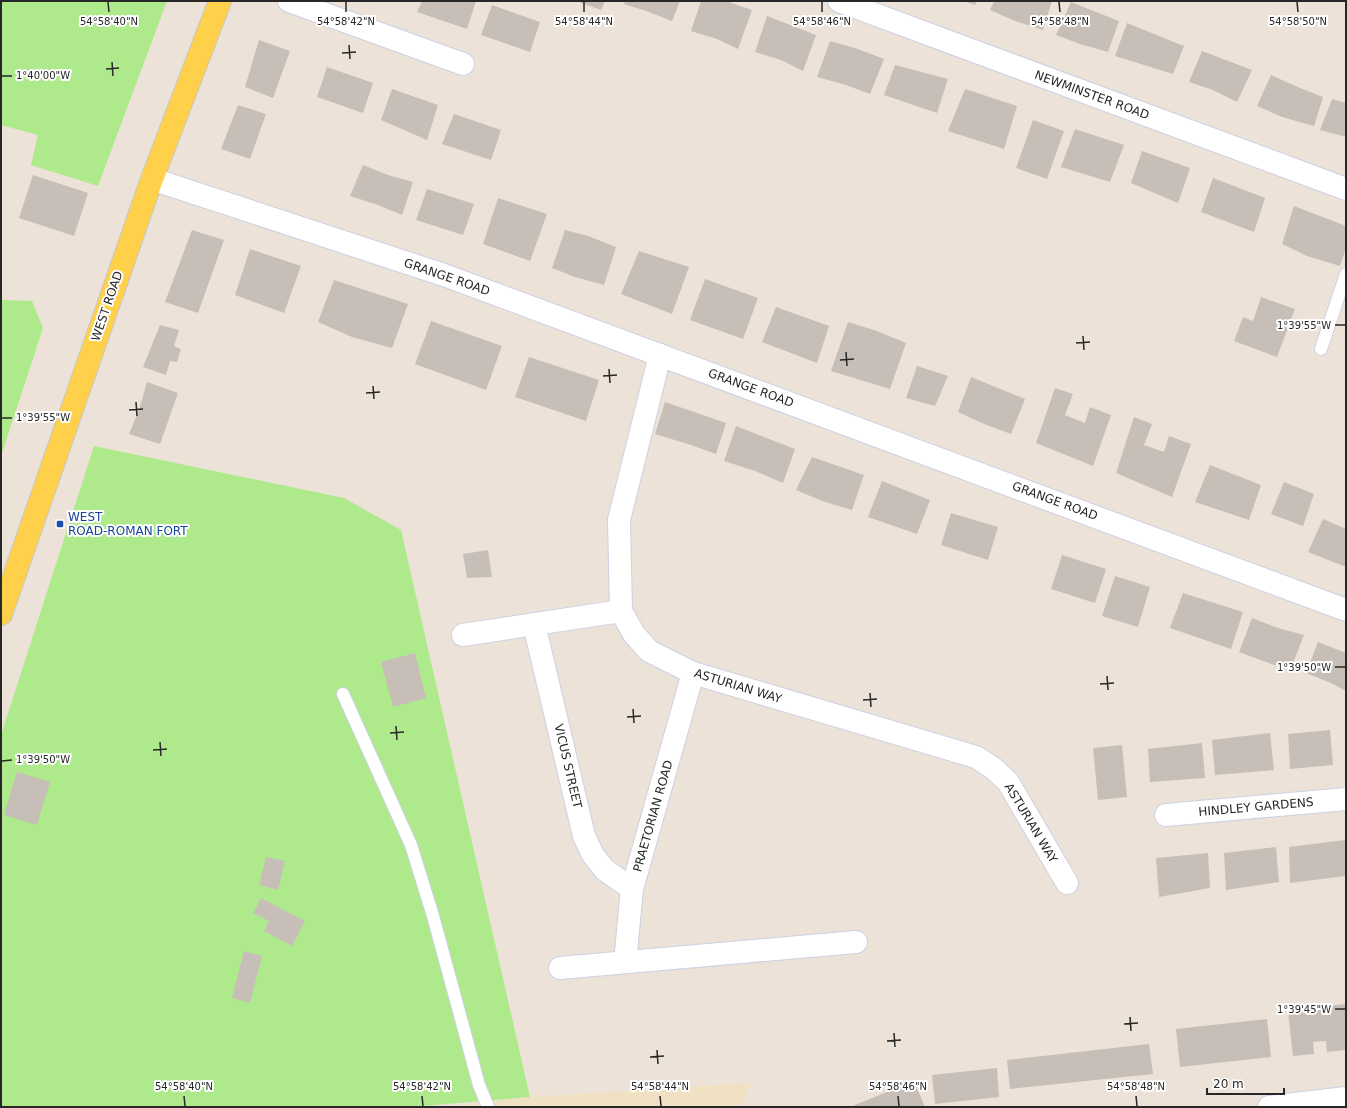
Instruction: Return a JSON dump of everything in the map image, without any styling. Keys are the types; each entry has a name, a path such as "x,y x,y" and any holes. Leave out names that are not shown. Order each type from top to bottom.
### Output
{"main road":[{"name":"WEST ROAD","path":"1,614 152,179 220,1"}],"street":[{"path":"289,1 463,64"},
{"name":"NEWMINSTER ROAD","path":"839,1 1346,189"},
{"name":"GRANGE ROAD","path":"152,179 444,275 1346,610"},
{"name":"ASTURIAN WAY","path":"660,355 619,520 621,611 634,634 649,651 693,673 976,757 993,768 1008,782 1067,883"},
{"path":"463,635 621,611"},
{"name":"VICUS STREET","path":"534,624 584,836 593,855 605,870 632,889"},
{"name":"PRAETORIAN ROAD","path":"625,962 632,889 693,673"},
{"name":"HINDLEY GARDENS","path":"1166,815 1346,799"},
{"path":"560,968 856,942"},
{"path":"1269,1107 1346,1098"}],"lane":[{"path":"1320,349 1346,274"},
{"path":"343,694 411,845 434,916 479,1085 488,1107"}],"shaded area":[{"path":"751,1083 739,1107 445,1107 530,1097"}],"green space":[{"path":"1,1 167,1 98,186 31,165 38,135 1,125"},
{"path":"1,300 32,301 43,328 1,456"},
{"path":"94,446 344,498 401,530 530,1097 411,1107 1,1107 1,735"}],"building":[{"path":"422,1 476,1 467,29 417,12"},
{"path":"576,1 605,1 601,10"},
{"path":"625,1 680,1 672,21 624,4"},
{"path":"701,1 726,1 752,10 738,49 717,39 691,31"},
{"path":"964,1 977,1 975,5"},
{"path":"994,1 1052,1 1043,30 1015,21 990,10"},
{"path":"1071,2 1119,21 1108,52 1056,35"},
{"path":"492,5 540,22 530,52 481,35"},
{"path":"767,16 816,35 803,71 781,60 755,52"},
{"path":"1127,23 1184,46 1173,74 1115,56"},
{"path":"259,40 290,51 273,98 245,87"},
{"path":"830,41 858,49 884,59 870,94 846,85 817,77"},
{"path":"1202,51 1252,70 1237,102 1213,90 1189,82"},
{"path":"895,65 948,79 937,113 884,95"},
{"path":"327,67 373,83 363,113 317,97"},
{"path":"1271,75 1323,97 1314,126 1282,117 1257,106"},
{"path":"392,89 438,105 427,140 381,120"},
{"path":"965,89 1017,106 1004,149 948,131"},
{"path":"1332,99 1346,103 1346,137 1320,130"},
{"path":"238,105 266,114 250,159 221,149"},
{"path":"454,114 501,130 491,160 442,144"},
{"path":"1033,120 1064,131 1047,179 1016,168"},
{"path":"1075,129 1124,145 1110,182 1061,167"},
{"path":"1142,151 1190,168 1178,203 1131,183"},
{"path":"363,165 388,175 413,182 402,215 350,196"},
{"path":"33,175 88,193 74,236 19,218"},
{"path":"1213,178 1265,198 1254,232 1201,212"},
{"path":"427,189 474,204 463,235 416,220"},
{"path":"498,198 547,214 530,261 483,244"},
{"path":"1294,206 1346,226 1346,248 1340,266 1307,256 1282,244"},
{"path":"192,230 224,240 198,313 165,302"},
{"path":"565,230 588,236 616,247 604,285 575,277 552,268"},
{"path":"250,249 301,266 284,313 235,295"},
{"path":"639,251 689,267 672,314 621,294"},
{"path":"705,279 758,298 743,339 690,320"},
{"path":"334,280 408,304 392,348 352,337 318,322"},
{"path":"1261,297 1295,309 1277,357 1234,341 1243,317 1253,321"},
{"path":"776,307 829,326 817,363 762,342"},
{"path":"431,321 502,346 486,390 415,364"},
{"path":"848,322 877,331 906,343 890,389 831,371"},
{"path":"160,325 179,330 174,346 181,349 177,362 170,361 166,375 143,367"},
{"path":"529,357 599,380 586,421 515,397"},
{"path":"917,366 948,376 935,406 906,398"},
{"path":"971,377 1025,399 1011,434 958,412"},
{"path":"147,382 178,393 160,444 129,434 139,410"},
{"path":"1055,388 1073,394 1065,415 1085,423 1090,407 1111,415 1093,466 1036,443"},
{"path":"665,402 726,423 716,454 655,434"},
{"path":"1134,417 1152,424 1144,445 1164,452 1169,436 1191,444 1172,497 1116,473"},
{"path":"736,426 795,449 783,483 755,471 724,461"},
{"path":"812,457 864,475 852,510 822,501 796,490"},
{"path":"1210,465 1261,485 1249,520 1195,502"},
{"path":"882,481 930,500 917,534 868,517"},
{"path":"1284,482 1314,494 1303,526 1271,514"},
{"path":"951,513 998,527 988,560 941,545"},
{"path":"1323,519 1346,529 1346,567 1308,552"},
{"path":"488,550 492,577 467,578 463,554"},
{"path":"1062,555 1106,569 1095,603 1051,589"},
{"path":"1115,576 1150,587 1138,627 1102,616"},
{"path":"1183,593 1243,612 1231,649 1170,628"},
{"path":"1252,618 1278,628 1304,635 1290,671 1239,652"},
{"path":"1318,642 1346,653 1346,691 1306,673"},
{"path":"415,653 426,698 393,707 381,662"},
{"path":"1330,730 1333,765 1290,769 1288,734"},
{"path":"1270,733 1274,770 1215,775 1212,740"},
{"path":"1202,743 1205,778 1150,782 1148,749"},
{"path":"1122,745 1127,797 1098,800 1093,748"},
{"path":"17,772 50,782 37,825 4,815"},
{"path":"1345,840 1346,876 1290,883 1289,847"},
{"path":"1276,847 1279,882 1226,890 1224,853"},
{"path":"1208,853 1210,888 1159,897 1156,858"},
{"path":"266,857 285,861 278,890 259,885"},
{"path":"261,898 305,921 292,946 264,931 269,921 253,913"},
{"path":"244,951 262,956 250,1003 232,998"},
{"path":"1345,1004 1346,1050 1327,1052 1326,1041 1313,1042 1314,1054 1293,1056 1288,1011"},
{"path":"1267,1019 1271,1057 1180,1067 1176,1029"},
{"path":"1149,1044 1153,1074 1010,1089 1007,1060"},
{"path":"997,1068 999,1097 935,1104 932,1075"},
{"path":"914,1081 925,1107 850,1107"}],"place":[{"name":"WEST ROAD-ROMAN FORT","path":"60,524"}]}
